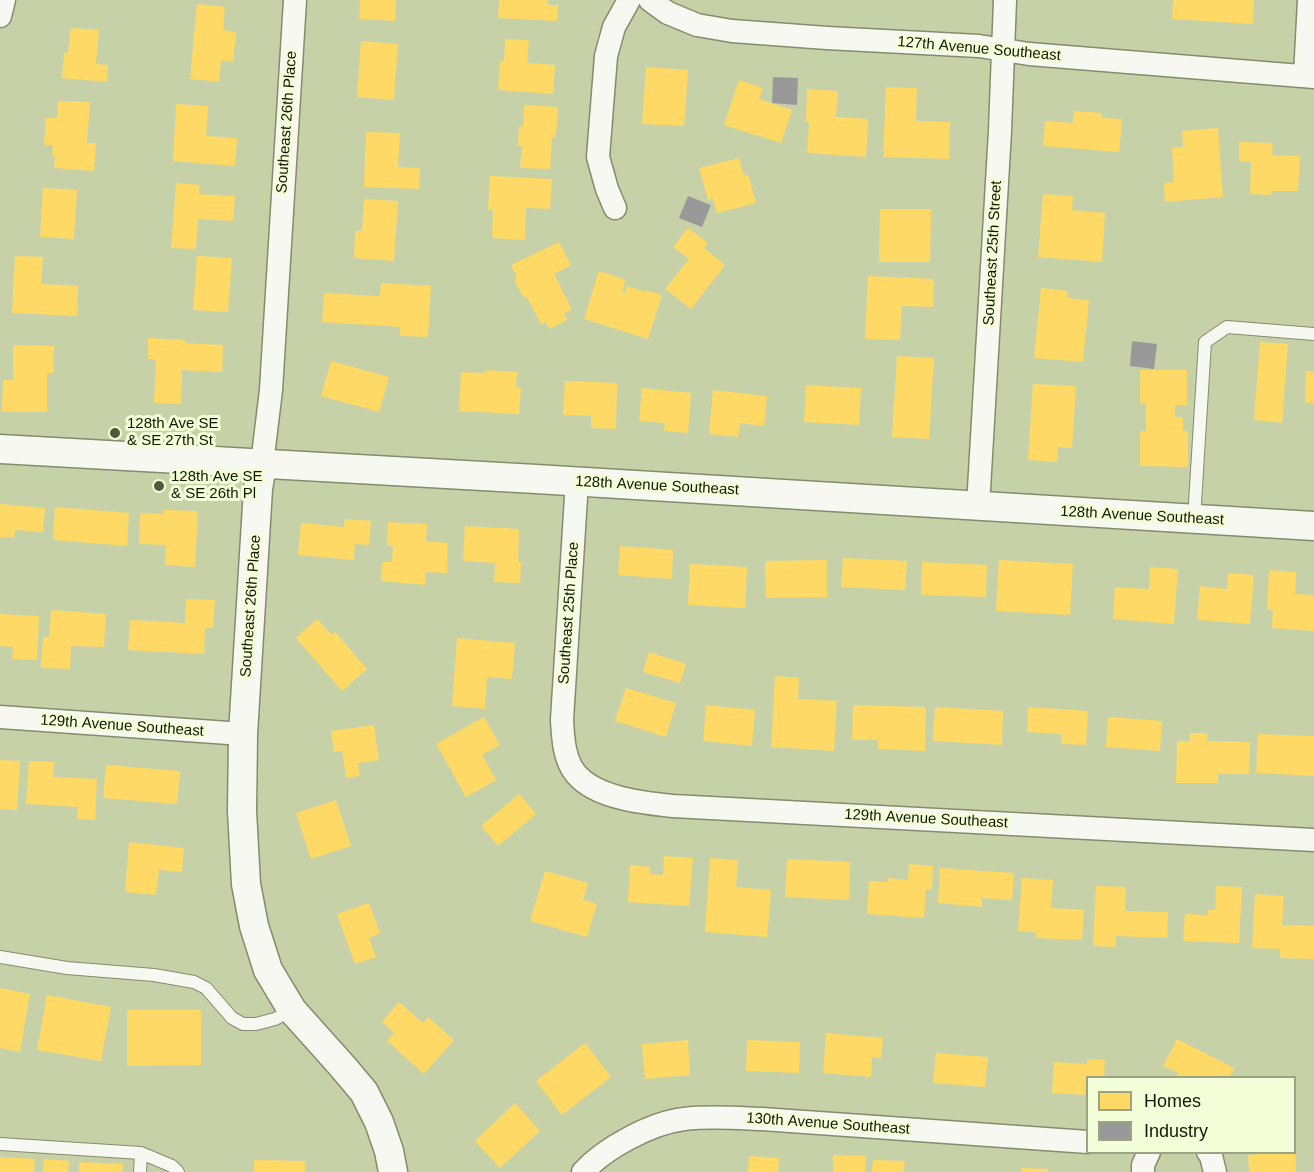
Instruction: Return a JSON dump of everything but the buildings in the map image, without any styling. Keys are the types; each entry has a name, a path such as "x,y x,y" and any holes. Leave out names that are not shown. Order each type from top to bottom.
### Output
{"street":[{"path":"0,16 4,0"},
{"name":"Southeast 26th Place","path":"295,0 272,369 258,489 243,734 242,811 246,884 254,926 268,970 292,1010 364,1092 379,1122 389,1151 393,1172"},
{"path":"615,208 598,157 606,56 614,27 629,0"},
{"name":"127th Avenue Southeast","path":"650,0 668,14 697,25 732,31 979,46 1029,54 1309,76"},
{"name":"Southeast 25th Street","path":"978,506 1000,131 1005,0"},
{"path":"1309,0 1309,76"},
{"name":"128th Avenue Southeast","path":"0,449 577,481 1314,526"},
{"name":"Southeast 25th Place","path":"564,745 562,720 577,481"},
{"name":"129th Avenue Southeast","path":"0,717 243,734"},
{"name":"129th Avenue Southeast","path":"564,745 575,774 585,782 619,798 642,803 1314,840"},
{"name":"130th Avenue Southeast","path":"583,1172 616,1146 651,1128 682,1119 712,1117 1086,1142"},
{"path":"1210,1154 1215,1172"}],"lane":[{"path":"1194,519 1205,342 1227,327 1314,334"},
{"path":"0,957 67,968 154,975 194,982 206,988 232,1018 243,1024 256,1024 274,1019 292,1010"},
{"path":"0,1144 141,1153 172,1166 178,1172"},
{"path":"140,1172 141,1153"}],"place":[{"name":"128th Ave SE & SE 27th St","path":"115,433"},
{"name":"128th Ave SE & SE 26th Pl","path":"159,486"}]}
